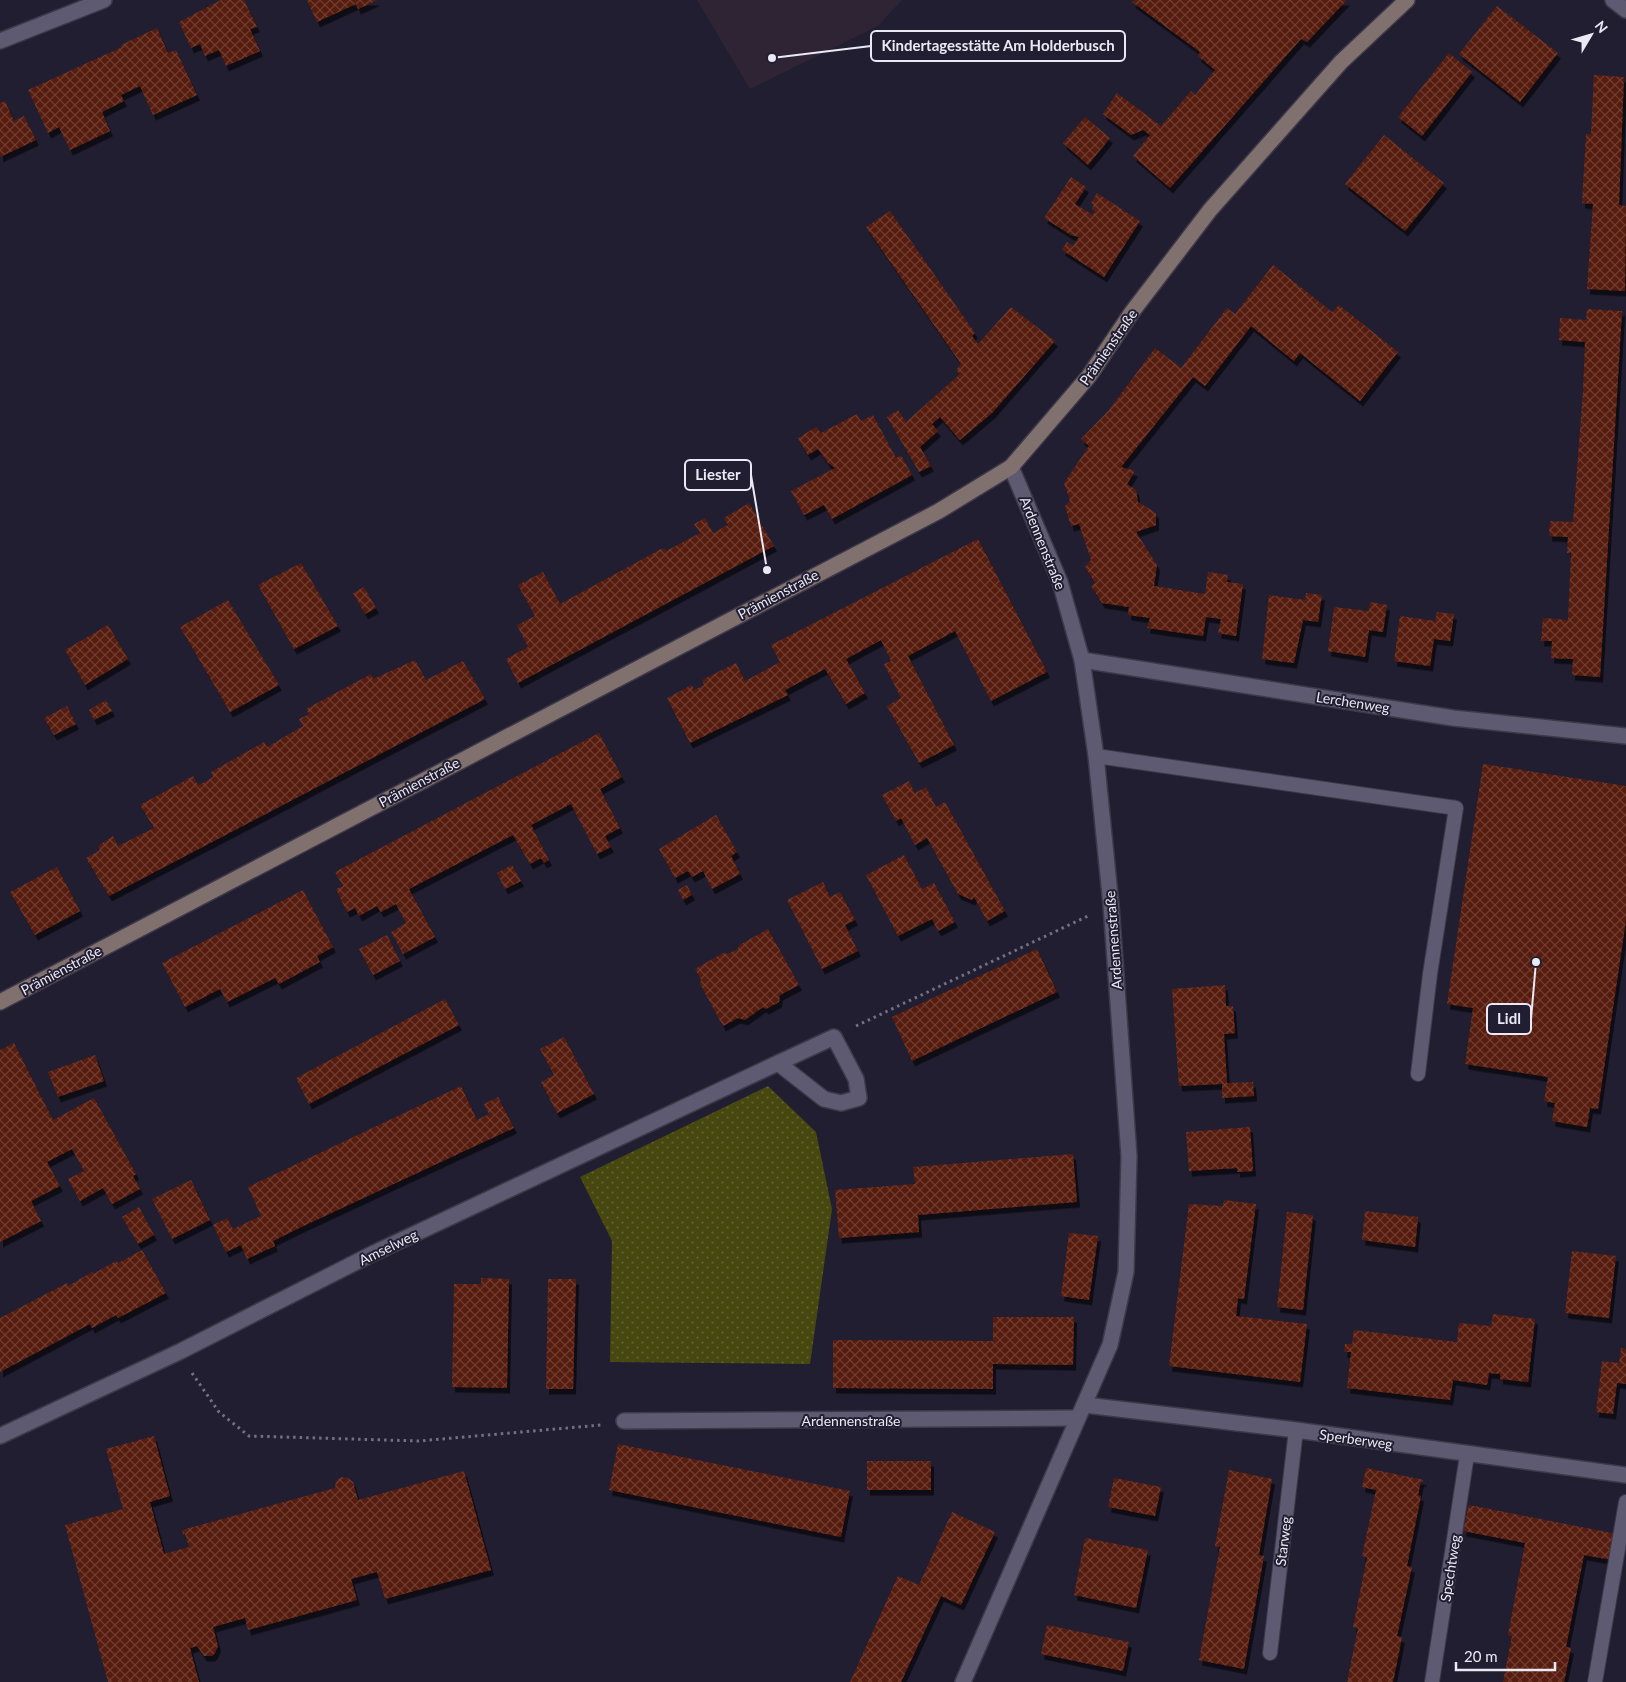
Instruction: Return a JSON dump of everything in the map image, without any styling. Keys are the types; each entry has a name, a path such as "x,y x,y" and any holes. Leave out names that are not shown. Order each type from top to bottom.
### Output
{"street":[{"path":"0,41 104,0"},
{"name":"Prämienstraße","path":"0,1002 939,511 1011,467 1089,376 1132,312 1210,210 1341,62 1407,0"},
{"path":"1613,0 1626,10"},
{"name":"Ardennenstraße","path":"963,1682 1110,1345 1126,1272 1129,1156 1111,904 1096,756 1082,660 1060,582 1011,467"},
{"name":"Lerchenweg","path":"1082,660 1453,718 1626,736"},
{"path":"778,1063 824,1099 841,1103 859,1098 856,1079 834,1037"},
{"name":"Amselweg","path":"0,1436 178,1352 374,1253 834,1037"},
{"name":"Sperberweg","path":"1085,1404 1296,1430 1468,1455 1626,1475"},
{"name":"Ardennenstraße","path":"624,1421 1077,1418"}],"lane":[{"path":"1096,756 1456,808 1430,974 1418,1074"},
{"name":"Starweg","path":"1270,1653 1296,1430"},
{"name":"Spechtweg","path":"1432,1682 1468,1455"},
{"path":"1595,1682 1626,1502"}],"path":[{"path":"834,1037 1111,904"},
{"path":"178,1352 219,1412 249,1436 419,1441 590,1427 624,1421"}],"shaded area":[{"path":"697,0 902,0 878,26 750,89"},
{"path":"768,1086 816,1132 832,1209 810,1364 610,1362 612,1241 580,1177"}],"building":[{"path":"221,0 244,0 257,27 250,29 260,51 226,66 219,50 205,56 200,44 191,48 179,22"},
{"path":"307,0 378,0 358,9 356,4 317,22"},
{"path":"1134,0 1347,0 1307,42 1301,39 1170,188 1133,156 1150,135 1143,130 1131,135 1103,114 1117,93 1161,126 1191,91 1195,95 1215,70 1198,56 1200,52 1132,2"},
{"path":"1497,6 1558,53 1520,102 1459,54"},
{"path":"157,28 168,53 176,50 197,95 153,115 140,86 121,95 124,101 102,112 110,131 70,150 59,127 48,133 28,90 122,47 121,45"},
{"path":"1449,53 1472,72 1422,136 1398,117"},
{"path":"1594,75 1624,77 1619,205 1626,206 1625,291 1587,289 1593,204 1582,203 1586,134 1591,134"},
{"path":"5,101 14,121 24,116 36,140 0,157 0,103"},
{"path":"1085,117 1110,138 1088,165 1063,143"},
{"path":"1384,135 1444,183 1405,231 1345,184"},
{"path":"1071,177 1086,187 1075,204 1093,215 1095,211 1092,209 1094,205 1091,203 1097,193 1140,221 1104,277 1062,250 1067,242 1073,246 1079,237 1071,235 1044,218"},
{"path":"890,211 975,333 972,336 978,344 1011,307 1055,341 992,413 960,440 940,417 932,424 938,431 920,447 931,466 919,472 887,417 898,410 906,422 960,374 956,370 961,364 866,227"},
{"path":"1273,265 1332,312 1339,305 1398,352 1360,401 1300,353 1294,361 1251,326 1205,386 1193,377 1121,467 1135,471 1127,484 1136,490 1138,502 1156,513 1156,525 1136,532 1157,565 1154,586 1205,594 1208,572 1228,575 1227,582 1243,584 1236,636 1218,633 1221,619 1206,617 1203,636 1147,628 1150,618 1128,615 1129,607 1102,603 1091,586 1095,583 1085,567 1091,560 1079,524 1071,526 1065,506 1070,501 1064,483 1089,446 1081,439 1109,410 1155,348 1181,368 1227,308 1235,314"},
{"path":"1587,309 1622,311 1600,677 1572,675 1573,659 1551,658 1552,641 1541,641 1543,618 1568,620 1571,553 1567,553 1568,537 1549,536 1550,521 1573,522 1583,391 1585,342 1559,340 1560,318 1586,320"},
{"path":"857,414 861,421 873,415 896,458 901,455 912,475 832,519 824,505 804,515 791,491 835,468 828,463 818,449 808,455 798,438 816,427 821,433"},
{"path":"749,503 774,546 518,683 506,659 528,647 517,625 535,616 518,585 543,572 560,604 661,549 666,551 700,533 694,524 705,518 713,533 728,525 724,518"},
{"path":"978,539 1047,672 991,701 955,631 908,656 954,745 919,763 887,706 901,698 884,664 891,661 881,640 846,659 865,693 846,704 825,669 785,690 788,695 690,743 667,698 692,685 694,690 704,685 702,680 736,663 745,681 780,662 771,645"},
{"path":"301,563 338,626 294,649 258,585"},
{"path":"364,587 376,608 365,614 353,593"},
{"path":"1306,593 1322,595 1318,622 1303,620 1294,663 1262,659 1269,595 1305,600"},
{"path":"228,600 279,685 230,712 180,627"},
{"path":"1370,602 1387,605 1383,632 1369,630 1365,657 1328,651 1334,607 1369,611"},
{"path":"1437,612 1454,614 1450,641 1434,639 1430,666 1394,661 1400,616 1435,621"},
{"path":"108,625 128,659 85,685 65,650"},
{"path":"415,660 426,680 463,661 485,699 109,896 86,858 100,850 98,846 113,836 118,846 154,828 140,805 193,776 198,785 205,782 213,777 211,772 264,742 267,747 303,726 299,719 309,714 306,709 371,674 373,679"},
{"path":"106,700 112,711 94,720 89,710"},
{"path":"67,706 76,724 54,735 44,718"},
{"path":"599,733 622,777 600,789 620,828 605,836 611,847 597,854 571,804 531,825 549,860 544,863 541,858 530,864 513,835 409,889 435,937 403,954 391,932 406,923 396,904 381,912 377,906 359,916 355,908 347,912 336,889 343,886 335,872"},
{"path":"1483,764 1626,786 1626,920 1598,1109 1590,1108 1587,1127 1552,1121 1555,1103 1544,1101 1548,1077 1465,1064 1473,1008 1447,1004"},
{"path":"909,781 915,793 926,787 936,807 945,802 1005,911 987,921 974,897 972,900 958,894 927,838 915,845 901,818 896,821 882,795"},
{"path":"716,815 737,852 731,856 740,874 712,889 703,871 692,877 688,871 675,878 659,849"},
{"path":"904,855 922,889 934,883 955,922 938,931 932,919 898,936 866,875"},
{"path":"512,865 521,881 505,889 497,873"},
{"path":"57,867 80,911 35,935 10,892"},
{"path":"823,882 830,897 840,892 855,920 845,925 858,951 822,969 787,900"},
{"path":"687,885 692,895 683,900 678,890"},
{"path":"303,890 333,947 317,956 320,962 279,984 275,978 227,1002 220,989 185,1007 162,963"},
{"path":"768,929 799,985 780,995 779,1002 766,1009 763,1007 745,1020 738,1018 723,1026 700,984 701,980 695,969 723,953 727,954 738,949 739,945"},
{"path":"387,935 400,961 373,975 359,949"},
{"path":"1037,949 1057,992 912,1061 892,1017"},
{"path":"1225,985 1226,1006 1233,1006 1235,1033 1224,1034 1227,1083 1253,1082 1254,1096 1222,1098 1222,1084 1179,1086 1172,989"},
{"path":"445,999 459,1025 309,1104 296,1078"},
{"path":"564,1037 594,1094 557,1113 541,1082 554,1075 540,1049"},
{"path":"14,1043 53,1120 94,1098 136,1174 133,1176 140,1189 112,1204 103,1188 80,1201 68,1179 84,1171 72,1149 47,1162 60,1186 31,1201 41,1221 0,1242 0,1050"},
{"path":"95,1055 104,1081 58,1097 48,1072"},
{"path":"461,1086 477,1120 489,1114 484,1104 498,1097 514,1128 297,1229 273,1241 275,1246 247,1259 241,1245 226,1252 213,1225 227,1218 233,1229 261,1216 248,1187"},
{"path":"1250,1127 1253,1171 1237,1172 1237,1168 1189,1171 1186,1132"},
{"path":"1073,1154 1077,1202 918,1215 919,1232 839,1238 835,1190 915,1184 913,1167"},
{"path":"191,1180 210,1220 172,1239 152,1199"},
{"path":"1224,1200 1256,1204 1244,1299 1238,1298 1236,1316 1307,1324 1300,1382 1169,1366 1189,1204 1223,1206"},
{"path":"139,1207 154,1235 138,1244 122,1217"},
{"path":"1365,1211 1418,1217 1415,1247 1362,1240"},
{"path":"1287,1212 1313,1215 1303,1310 1277,1307"},
{"path":"1069,1233 1098,1236 1089,1300 1061,1296"},
{"path":"142,1250 166,1293 118,1318 116,1315 92,1328 90,1324 0,1372 0,1318 67,1283 68,1286 92,1272 93,1274 116,1261 118,1263"},
{"path":"1572,1251 1616,1256 1609,1318 1565,1313"},
{"path":"481,1278 509,1279 507,1388 452,1387 454,1284 481,1284"},
{"path":"548,1279 576,1279 573,1389 546,1389"},
{"path":"1493,1314 1535,1319 1528,1382 1500,1379 1500,1374 1489,1373 1487,1385 1453,1380 1450,1400 1347,1388 1351,1352 1344,1352 1345,1344 1352,1344 1354,1330 1457,1342 1459,1323 1491,1326"},
{"path":"993,1317 1074,1317 1073,1365 993,1364 993,1389 833,1388 833,1340 993,1341"},
{"path":"1621,1348 1626,1349 1626,1384 1617,1383 1613,1414 1596,1412 1602,1361 1619,1363"},
{"path":"154,1436 170,1496 150,1502 164,1554 189,1547 182,1530 335,1488 336,1481 341,1477 348,1478 353,1482 358,1500 464,1471 491,1570 385,1599 377,1572 351,1579 357,1600 248,1630 245,1618 213,1627 218,1646 212,1656 204,1656 197,1646 190,1648 199,1682 108,1682 65,1525 123,1509 106,1449"},
{"path":"618,1444 850,1491 841,1537 609,1490"},
{"path":"867,1461 931,1461 931,1490 867,1490"},
{"path":"1366,1468 1424,1480 1423,1482 1421,1481 1418,1495 1421,1496 1407,1566 1412,1567 1397,1636 1402,1637 1393,1682 1347,1682 1358,1628 1353,1627 1367,1557 1362,1556 1376,1490 1362,1487"},
{"path":"1229,1470 1272,1479 1259,1555 1264,1556 1244,1669 1199,1660 1220,1547 1215,1546"},
{"path":"1114,1478 1161,1487 1155,1516 1108,1507"},
{"path":"1469,1505 1617,1534 1612,1560 1584,1555 1566,1647 1571,1648 1564,1682 1503,1682 1512,1636 1508,1635 1525,1543 1463,1531"},
{"path":"952,1512 995,1532 961,1605 941,1596 901,1682 850,1682 898,1576 919,1585"},
{"path":"1085,1538 1148,1550 1136,1608 1074,1595"},
{"path":"1047,1625 1129,1642 1123,1671 1041,1654"}],"place":[{"name":"Kindertagesstätte Am Holderbusch","path":"772,58"},
{"name":"Liester","path":"767,570"},
{"name":"Lidl","path":"1536,962"}]}
